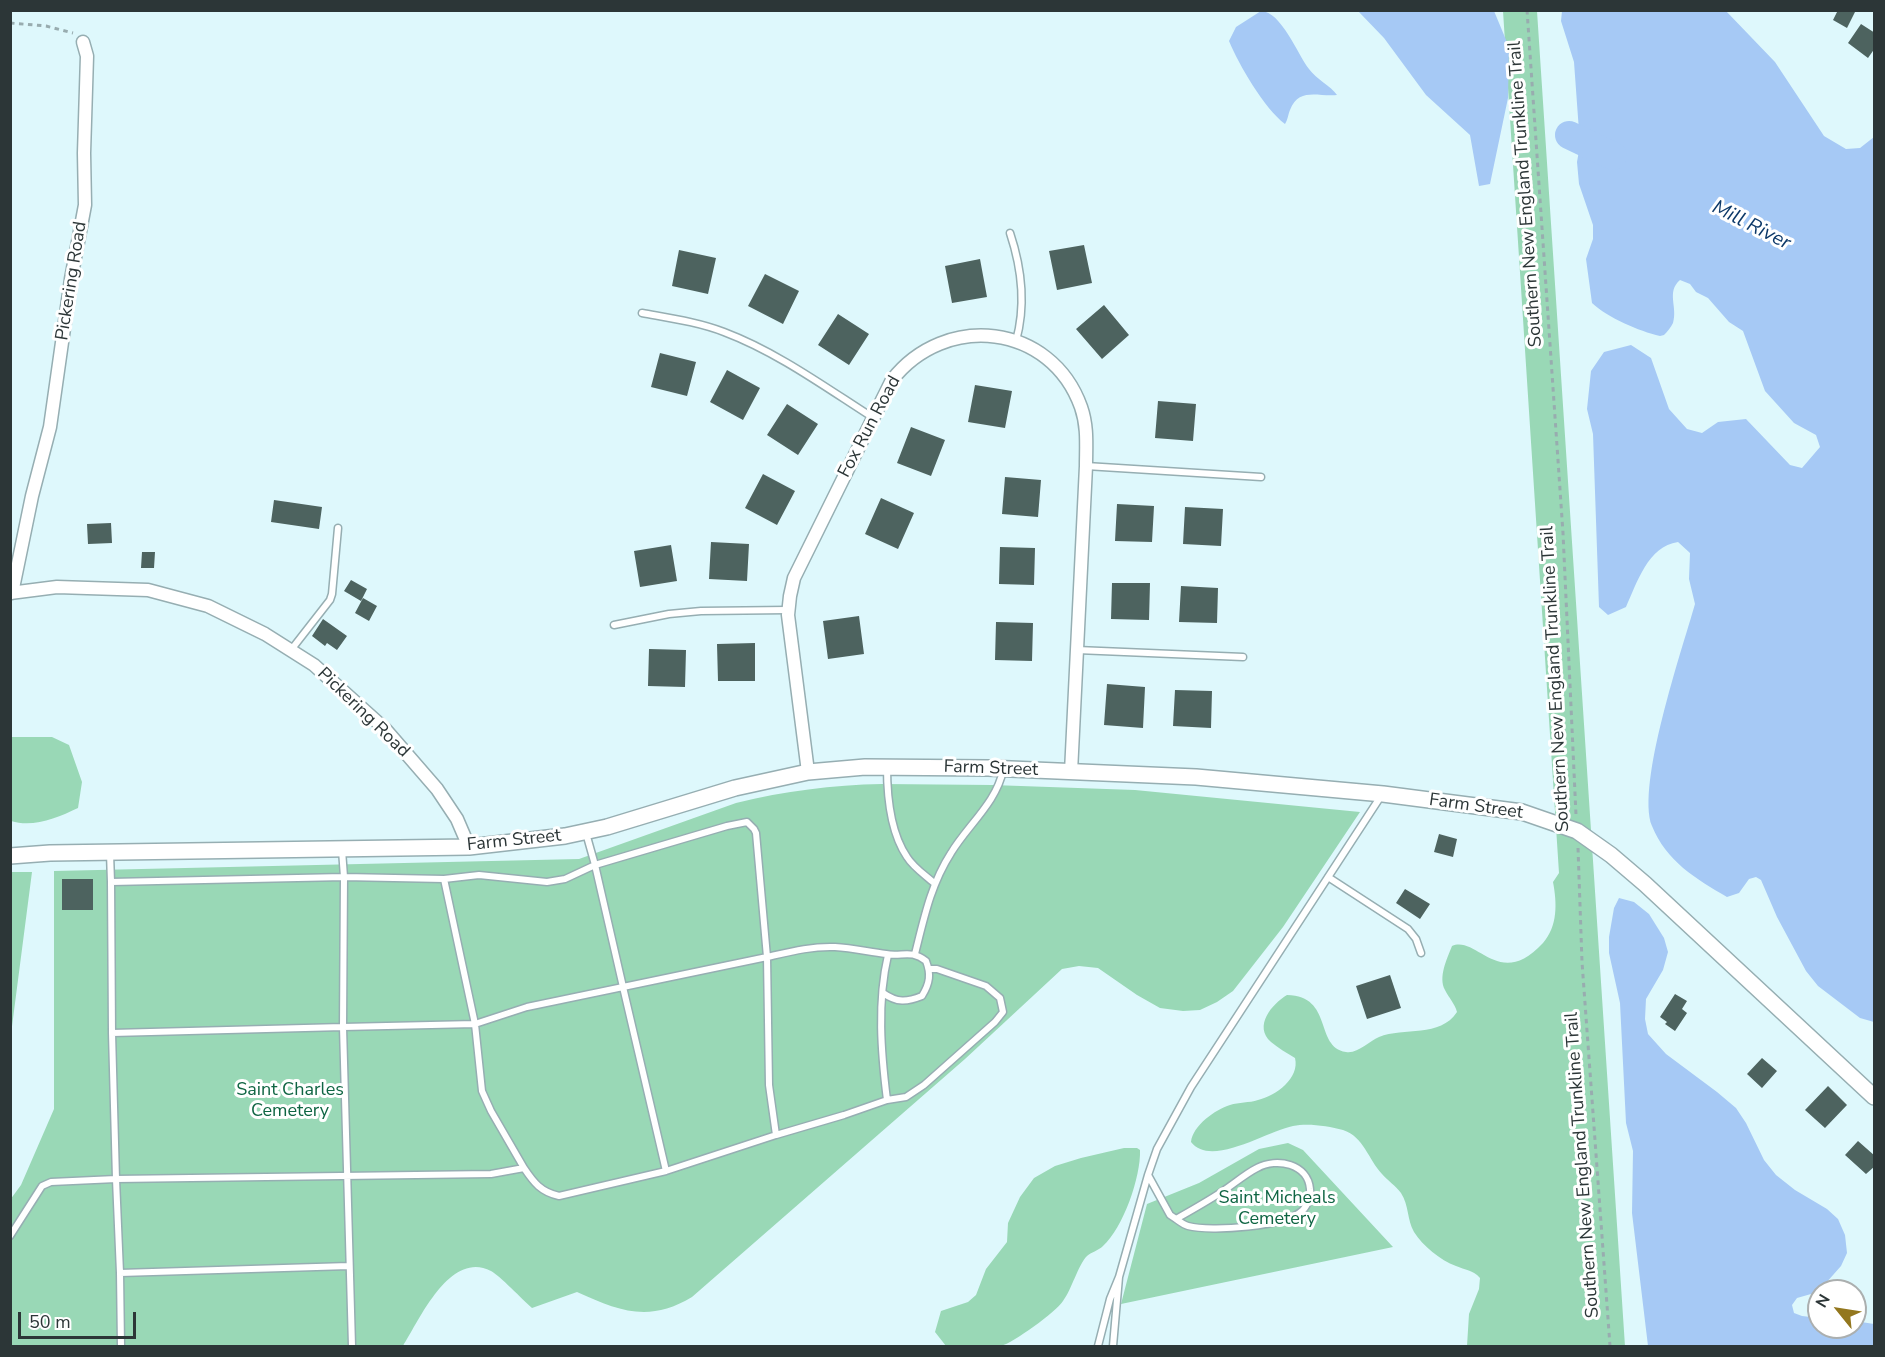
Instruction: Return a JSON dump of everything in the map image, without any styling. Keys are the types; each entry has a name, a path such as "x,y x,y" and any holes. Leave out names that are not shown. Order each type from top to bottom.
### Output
{"street":[{"name":"Pickering Road","path":"83,42 87,56 84,205 50,428 32,496 11,593 57,587 148,590 208,606 255,629 314,665 385,729 437,789 456,819 469,847"},
{"name":"Fox Run Road","path":"808,772 789,610 794,578 872,417 899,371 925,350 945,340 967,336 990,336 1016,341 1032,349 1050,362 1072,388 1084,419 1087,441 1071,772"},
{"name":"Farm Street","path":"10,856 469,847 527,842 586,832 735,788 808,772 887,767 1196,777 1383,794 1522,812 1577,831 1611,855 1645,884 1875,1097"}],"lane":[{"path":"1010,233 1018,260 1022,287 1021,324 1016,341"},
{"path":"642,313 723,331 793,367 872,417"},
{"path":"1086,466 1261,477"},
{"path":"290,651 333,594 338,528"},
{"path":"614,625 669,614 701,611 789,610"},
{"path":"1077,650 1243,657"},
{"path":"887,767 887,790 892,819 900,843 907,857 934,883"},
{"path":"915,954 934,883 951,852 996,790 1003,769"},
{"path":"1098,1347 1110,1299 1119,1277 1157,1149 1191,1087 1383,794"},
{"path":"111,882 344,877 444,879 478,875 547,882 565,879 595,865 727,825 747,822 756,833 766,957 769,1084 776,1135"},
{"path":"586,832 666,1171"},
{"path":"342,848 344,877 342,1027 352,1347"},
{"path":"110,853 112,1033 121,1347"},
{"path":"1328,877 1408,929 1416,939 1421,953"},
{"path":"444,879 475,1024 482,1091 524,1168 536,1185 548,1194 559,1196 666,1171 886,1100 906,1096 924,1085 995,1022 1003,1012 1000,998 986,986 937,969 929,969"},
{"path":"112,1033 475,1024 527,1007 807,949 833,947 888,955 915,954 926,961 929,969 929,985 922,996 902,1002 893,1000 883,993"},
{"path":"886,1100 881,1053 883,993 888,955"},
{"path":"1148,1175 1170,1215 1186,1226 1215,1229 1271,1223 1295,1215 1303,1210 1311,1193 1309,1179 1302,1170 1290,1164 1258,1167 1222,1192 1176,1219"},
{"path":"10,1236 42,1186 51,1182 116,1179 491,1174 524,1168"},
{"path":"120,1273 349,1266"},
{"path":"1113,1347 1119,1277"}],"path":[{"name":"Southern New England Trunkline Trail","path":"1527,10 1563,533 1583,974 1610,1347"},
{"path":"10,23 46,26 73,33 83,42"}],"green space":[{"path":"1503,11 1537,11 1625,1346 1467,1346 1469,1314 1479,1289 1480,1278 1444,1260 1422,1242 1414,1232 1401,1193 1382,1174 1361,1143 1350,1133 1331,1127 1305,1125 1282,1129 1225,1150 1200,1149 1191,1142 1200,1124 1218,1110 1272,1095 1290,1079 1296,1065 1295,1058 1271,1042 1264,1029 1264,1022 1271,1010 1287,995 1302,998 1312,1004 1318,1012 1330,1041 1336,1048 1346,1052 1355,1051 1379,1037 1431,1029 1450,1020 1457,1012 1445,990 1442,979 1452,946 1461,945 1471,948 1501,962 1514,962 1527,956 1543,943 1554,922 1556,906 1553,882 1559,873"},
{"path":"11,737 52,737 69,745 82,782 78,808 36,823 11,821"},
{"name":"Saint Charles Cemetery","path":"882,784 1135,790 1360,812 1283,927 1233,991 1200,1010 1183,1011 1160,1008 1098,968 1079,966 1062,969 965,1059 692,1297 676,1305 648,1312 634,1311 621,1309 577,1292 532,1308 495,1273 476,1267 462,1270 438,1290 403,1346 11,1346 10,1200 21,1185 54,1109 54,871 579,859 736,803 809,789"},
{"path":"10,872 32,872 11,1034"},
{"name":"Saint Micheals Cemetery","path":"1288,1143 1303,1150 1393,1247 1121,1304 1147,1204 1199,1183 1259,1149"},
{"path":"1124,1148 1140,1150 1140,1161 1124,1215 1110,1238 1101,1248 1084,1260 1059,1306 1007,1344 982,1348 946,1346 935,1332 941,1311 968,1302 976,1295 986,1269 1007,1242 1008,1223 1020,1197 1034,1178 1055,1166"}],"water":[{"path":"1261,11 1275,18 1309,69 1337,95 1310,95 1298,98 1285,124 1269,108 1253,86 1229,41 1236,27"},
{"path":"1358,11 1494,11 1509,47 1508,98 1490,184 1479,186 1470,135 1426,95 1384,38"},
{"path":"1562,11 1726,11 1775,62 1824,136 1846,149 1860,148 1874,137 1874,1022 1860,1018 1818,986 1806,971 1777,917 1761,880 1756,877 1749,879 1739,893 1727,897 1683,868 1665,849 1652,826 1649,807 1650,780 1655,750 1671,684 1695,604 1689,579 1690,553 1678,542 1659,550 1639,577 1626,607 1608,615 1599,607 1593,434 1587,409 1591,371 1604,352 1631,345 1651,358 1669,409 1687,429 1702,433 1718,422 1746,419 1790,465 1802,468 1820,447 1816,435 1794,423 1765,391 1743,331 1729,322 1708,298 1696,292 1690,284 1680,280 1676,285 1673,295 1673,323 1664,335 1660,336 1624,323 1606,314 1592,303 1586,259 1593,239 1593,225 1579,184 1577,162 1580,145 1574,62 1561,21"},
{"path":"1619,898 1634,902 1649,914 1664,938 1668,952 1663,970 1646,999 1645,1019 1648,1034 1666,1054 1736,1108 1764,1160 1776,1175 1838,1219 1845,1235 1847,1253 1841,1266 1830,1279 1807,1279 1807,1295 1797,1298 1792,1305 1794,1313 1807,1317 1807,1339 1867,1339 1867,1323 1874,1324 1874,1346 1648,1346 1632,1213 1633,1151 1626,1123 1620,1003 1609,953 1614,908"}],"building":[{"path":"1838,10 1856,10 1847,28 1833,20"},
{"path":"1861,24 1875,33 1875,48 1868,58 1848,43"},
{"path":"1084,245 1092,283 1057,290 1049,251"},
{"path":"679,250 716,258 708,294 672,286"},
{"path":"980,259 987,297 952,303 945,266"},
{"path":"765,274 799,291 783,324 748,306"},
{"path":"1104,305 1129,335 1102,359 1076,329"},
{"path":"838,314 869,334 849,365 818,345"},
{"path":"660,353 696,362 687,396 651,387"},
{"path":"727,370 760,388 743,420 710,402"},
{"path":"975,385 1012,391 1005,428 968,422"},
{"path":"1158,401 1196,404 1193,441 1155,438"},
{"path":"787,404 818,424 798,455 767,435"},
{"path":"911,427 945,440 931,476 897,463"},
{"path":"763,474 795,491 777,525 745,508"},
{"path":"1005,477 1041,480 1038,517 1002,514"},
{"path":"881,498 914,513 898,549 865,534"},
{"path":"274,500 322,507 319,529 271,522"},
{"path":"1117,504 1154,506 1152,542 1115,541"},
{"path":"1185,507 1223,509 1221,546 1183,544"},
{"path":"111,523 112,543 88,544 87,524"},
{"path":"711,542 749,544 747,581 709,579"},
{"path":"671,545 677,581 640,587 634,551"},
{"path":"1000,547 1035,548 1034,585 999,584"},
{"path":"142,552 155,552 154,568 141,568"},
{"path":"351,580 367,589 361,601 344,591"},
{"path":"1112,583 1150,583 1149,620 1111,619"},
{"path":"1181,586 1218,588 1217,623 1179,622"},
{"path":"363,598 377,606 369,621 355,613"},
{"path":"859,616 864,654 828,659 823,621"},
{"path":"323,619 347,636 337,650 327,643 325,646 312,636"},
{"path":"996,622 1033,623 1032,661 995,660"},
{"path":"755,643 755,681 718,681 717,644"},
{"path":"649,649 686,650 685,687 648,686"},
{"path":"1107,684 1145,687 1143,728 1104,725"},
{"path":"1175,690 1212,691 1211,728 1173,726"},
{"path":"1439,834 1457,839 1453,857 1434,852"},
{"path":"62,879 93,879 93,910 62,910"},
{"path":"1405,889 1430,904 1420,919 1396,903"},
{"path":"1390,975 1401,1008 1367,1019 1356,986"},
{"path":"1675,994 1687,1001 1682,1009 1687,1013 1675,1031 1660,1017"},
{"path":"1762,1058 1777,1071 1762,1088 1747,1074"},
{"path":"1828,1086 1847,1105 1825,1128 1805,1110"},
{"path":"1858,1141 1875,1156 1875,1166 1866,1174 1845,1155"}],"waterway":[{"name":"Mill River","path":"1569,135 1613,156"}]}
